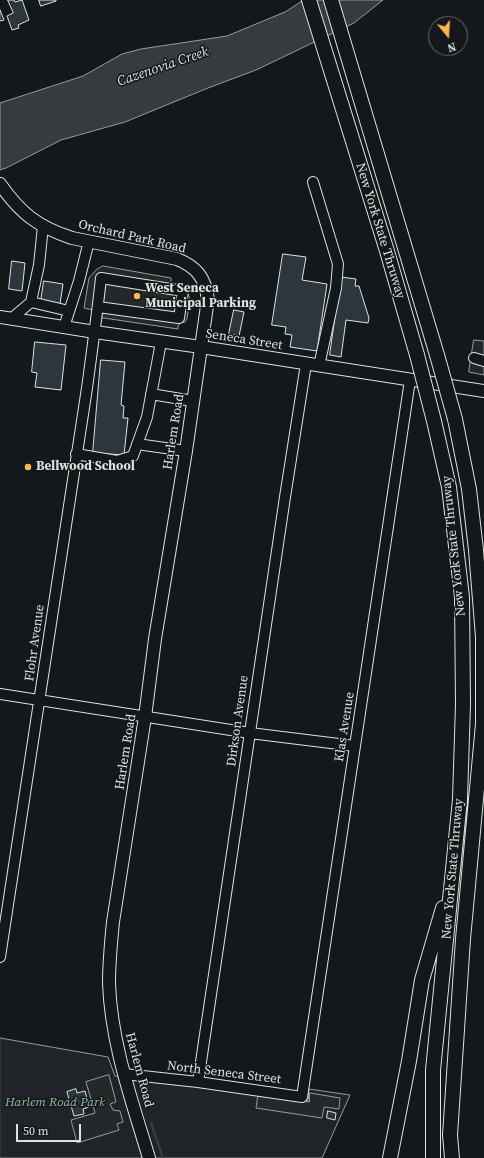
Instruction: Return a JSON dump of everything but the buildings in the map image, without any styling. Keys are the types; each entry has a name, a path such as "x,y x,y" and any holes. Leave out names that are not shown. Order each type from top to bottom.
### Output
{"highway":[{"name":"New York State Thruway","path":"309,0 387,251 417,355 434,421 449,487 462,597 463,704 460,799 433,1070 433,1158"},
{"name":"New York State Thruway","path":"331,0 343,45 438,355 469,489 476,550 483,645 483,724 463,946 450,1135 452,1158"},
{"path":"390,1158 409,1061 422,980 453,875"}],"main road":[{"name":"Orchard Park Road","path":"0,184 18,206 43,226 64,235 89,242 177,259 192,267 198,272 203,280 208,299 201,347"},
{"name":"Seneca Street","path":"6,318 484,391"},
{"name":"Harlem Road","path":"149,1158 124,1074 117,1044 109,983 110,951 145,718 155,639 186,450 201,347"}],"street":[{"path":"313,182 338,264 336,288 319,366"},
{"path":"6,318 31,302 39,265 43,226"},
{"path":"64,327 80,281 89,242"},
{"name":"Flohr Avenue","path":"0,957 95,332 101,278 183,291 179,318 98,307"},
{"path":"31,302 70,311"},
{"path":"76,454 117,461 133,456 147,417 162,342"},
{"name":"Dirkson Avenue","path":"198,1082 306,364"},
{"name":"Klas Avenue","path":"304,1078 356,746 410,380"},
{"path":"151,394 193,401"},
{"path":"138,444 186,450"},
{"path":"0,694 145,718 356,746"},
{"name":"North Seneca Street","path":"124,1074 302,1096 304,1078"}],"green space":[{"name":"Harlem Road Park","path":"0,1038 108,1057 115,1076 308,1101 309,1089 350,1095 322,1158 0,1158"}],"shaded area":[{"name":"West Seneca Municipal Parking","path":"103,266 171,278 172,285 187,293 190,299 187,319 185,322 180,323 178,329 97,317 93,310 84,308 89,278 96,270"},
{"path":"474,340 484,341 484,375 469,372"},
{"path":"109,1075 116,1102 110,1104 113,1110 120,1111 123,1122 117,1124 119,1130 77,1143 71,1120 95,1113 86,1082"},
{"path":"310,1093 340,1098 339,1109 324,1107 322,1118 256,1108 258,1095 309,1102"}],"water":[{"name":"Cazenovia Creek","path":"304,0 383,0 354,23 256,70 125,122 61,140 0,170 0,103 83,76 122,54 141,49 227,36 285,12"}],"waterway":[{"path":"151,1123 163,1158"}],"place":[{"name":"West Seneca Municipal Parking","path":"137,296"},
{"name":"Bellwood School","path":"28,467"}]}
